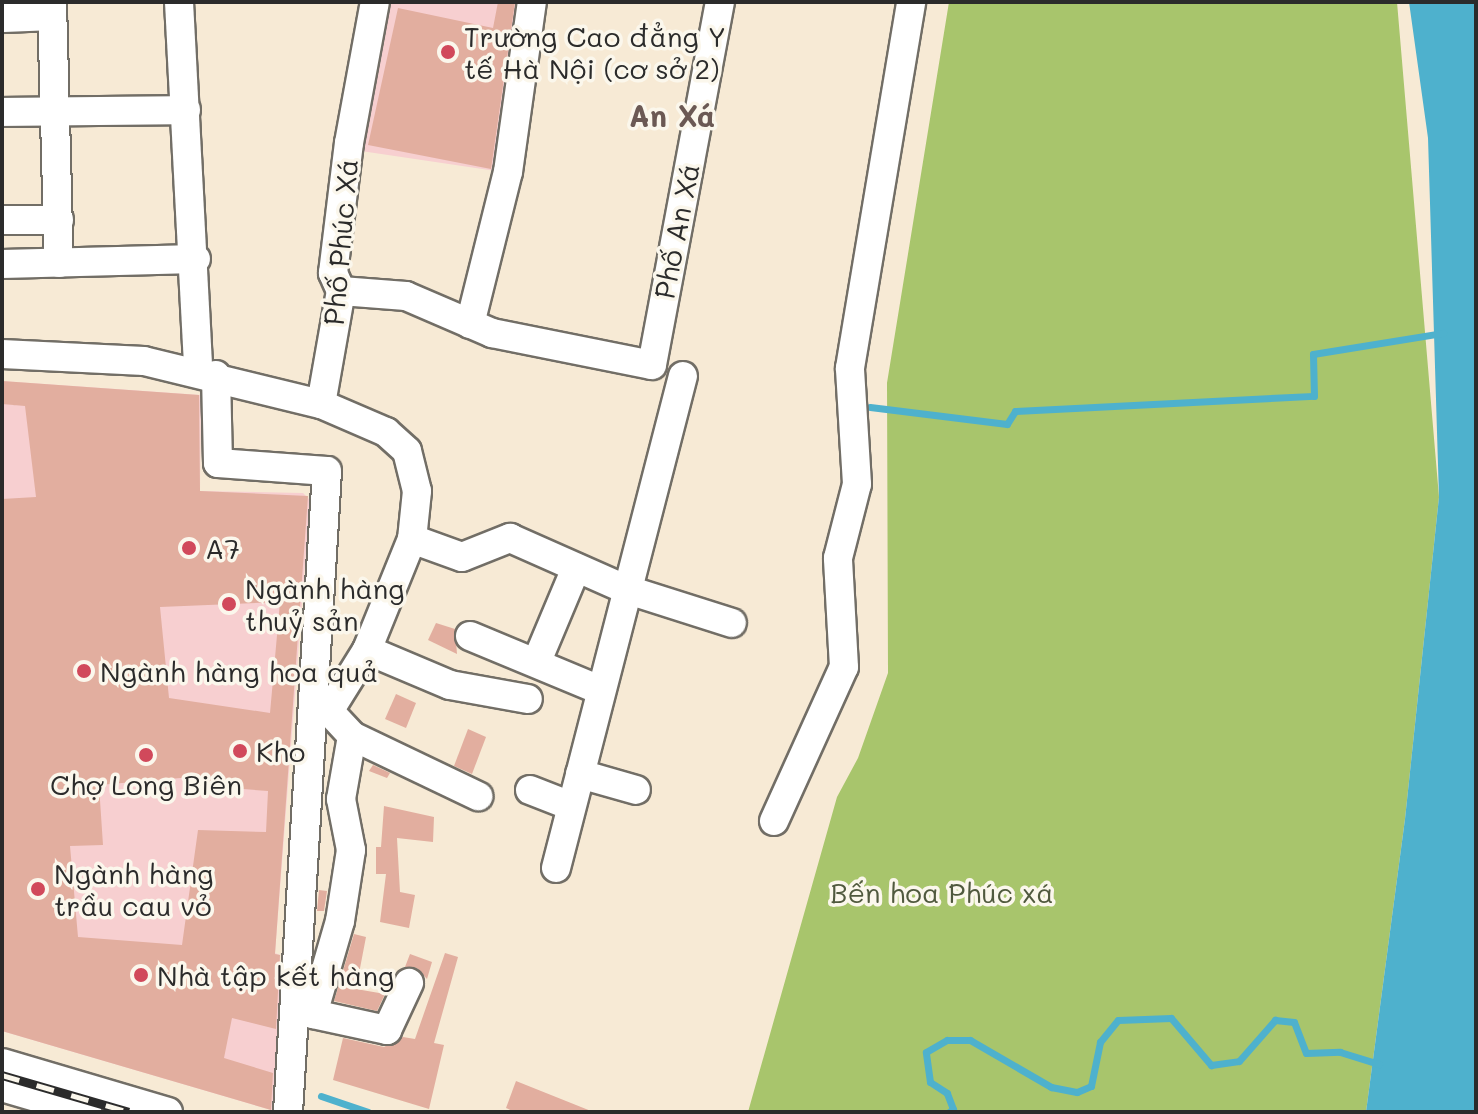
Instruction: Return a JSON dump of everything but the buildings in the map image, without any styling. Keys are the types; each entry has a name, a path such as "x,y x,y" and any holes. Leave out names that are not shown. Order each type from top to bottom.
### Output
{"street":[{"path":"179,2 196,259 218,463 327,471 288,1112"},
{"name":"Phố Phúc Xá","path":"321,404 341,291 333,273 349,143 375,2"},
{"path":"341,291 406,296 470,324 508,172 532,2"},
{"name":"Phố An Xá","path":"470,324 652,365 720,2"},
{"path":"774,821 844,667 838,558 857,484 850,368 911,2"},
{"path":"2,18 52,9 59,263"},
{"path":"2,112 186,110"},
{"path":"2,220 59,220"},
{"path":"2,264 196,259"},
{"path":"2,354 144,361 207,372 321,404 386,432 407,451 417,491 412,539 367,650 329,711 352,736 478,796"},
{"path":"556,868 625,589 683,376"},
{"path":"412,539 462,557 510,538 625,589 732,623"},
{"path":"537,661 576,568"},
{"path":"470,636 537,661 600,690"},
{"path":"367,650 450,685 528,699"},
{"path":"352,736 341,799 351,850 340,921 313,1014 387,1030 409,983"},
{"path":"580,774 636,790"},
{"path":"530,790 571,806"},
{"path":"2,1063 168,1112"},
{"path":"2,1087 87,1112"}],"shaded area":[{"name":"Trường Cao đẳng Y tế Hà Nội (cơ sở 2)","path":"386,2 529,2 496,171 361,151"},
{"name":"Chợ Long Biên","path":"2,381 201,395 200,491 303,493 310,500 275,953 280,955 280,994 285,996 278,1112 2,1031"}],"green space":[{"name":"Bến hoa Phúc xá","path":"949,2 1397,2 1439,497 1405,819 1366,1112 748,1112 837,797 858,758 888,673 887,383"}],"water":[{"path":"1409,2 1476,2 1474,1112 1366,1112 1405,819 1439,497 1428,138"}],"waterway":[{"path":"870,407 1007,424 1015,411 1314,396 1313,354 1443,333"},
{"path":"949,1112 953,1109 947,1093 930,1082 926,1052 947,1040 970,1040 1051,1087 1077,1092 1091,1086 1100,1042 1118,1020 1171,1018 1211,1065 1239,1061 1275,1020 1294,1022 1306,1053 1340,1052 1379,1064"},
{"path":"321,1096 368,1112"}],"railway":[{"path":"2,1075 129,1112"}],"place":[{"name":"Trường Cao đẳng Y tế Hà Nội (cơ sở 2)","path":"448,52"},
{"name":"A7","path":"189,548"},
{"name":"Ngành hàng thuỷ sản","path":"229,604"},
{"name":"Ngành hàng hoa quả","path":"84,671"},
{"name":"Kho","path":"240,751"},
{"name":"Chợ Long Biên","path":"146,755"},
{"name":"Ngành hàng trầu cau vỏ","path":"38,889"},
{"name":"Nhà tập kết hàng","path":"141,975"}],"district":[{"name":"An Xá","path":"672,115"}]}
